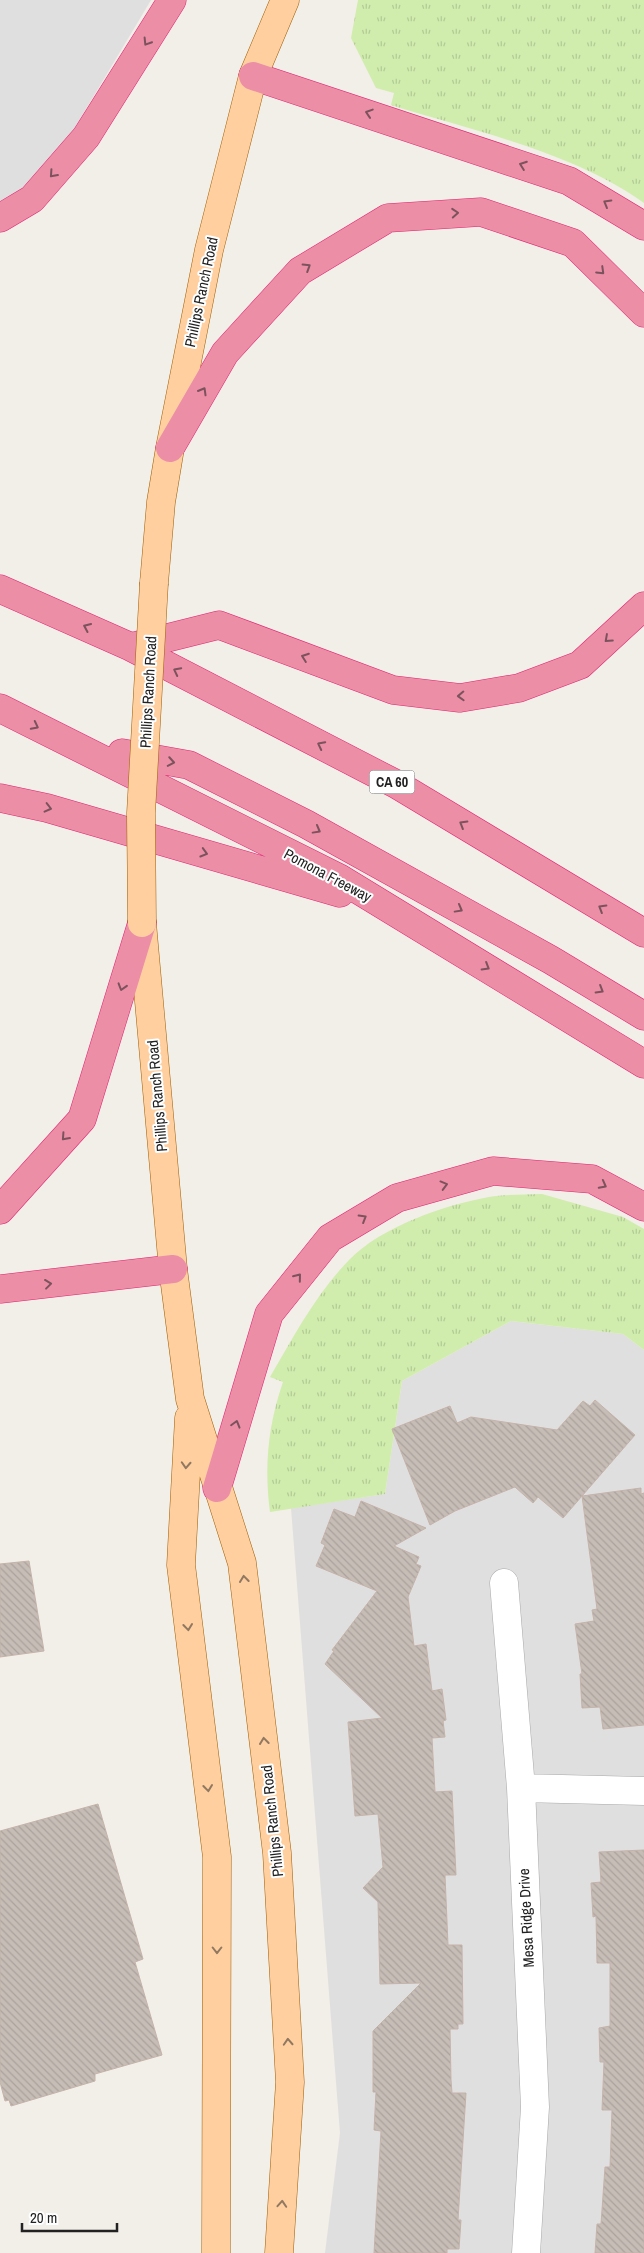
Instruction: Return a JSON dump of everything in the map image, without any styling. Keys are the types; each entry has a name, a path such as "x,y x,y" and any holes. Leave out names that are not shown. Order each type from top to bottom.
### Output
{"highway":[{"path":"0,218 32,198 86,138 172,0"},
{"path":"253,76 569,181 644,226"},
{"path":"170,448 225,353 300,271 388,218 481,212 573,243 644,313"},
{"name":"CA 60","path":"0,589 131,647 396,784 644,933"},
{"path":"0,603 32,602"},
{"path":"131,647 218,625 393,690 460,698 519,688 580,665 644,606"},
{"name":"Pomona Freeway","path":"0,708 339,878 644,1064"},
{"path":"71,744 189,765 306,824 551,960 644,1016"},
{"path":"0,798 47,808 384,906"},
{"path":"0,1210 82,1119 142,923"},
{"path":"217,1488 268,1314 330,1238 397,1198 493,1171 592,1179 644,1207"},
{"path":"0,1289 173,1269"}],"main road":[{"name":"Phillips Ranch Road","path":"279,2253 290,2082 277,1853 242,1563 190,1399 173,1269 142,923 141,812 154,583 161,502 170,448 209,250 253,76 285,0"},
{"name":"Phillips Ranch Road","path":"190,1399 181,1565 217,1857 216,2253"}],"street":[{"name":"Mesa Ridge Drive","path":"504,1583 520,1788 535,2107 526,2253"},
{"path":"520,1788 644,1791"}],"shaded area":[{"path":"0,0 151,0 74,129 51,162 28,186 0,203"},
{"path":"511,1321 623,1334 644,1350 644,2253 325,2253 340,2133 291,1508 385,1494 402,1381"}],"green space":[{"path":"358,0 644,0 644,203 616,185 555,156 391,105 394,93 376,88 351,38"},
{"path":"542,1194 623,1217 644,1229 644,1350 623,1334 511,1321 402,1381 385,1494 270,1512 267,1479 269,1446 274,1414 283,1382 270,1377 306,1316 337,1273 362,1248 378,1237 414,1219 489,1197"}],"building":[{"path":"595,1400 635,1435 563,1518 538,1497 533,1503 515,1487 455,1511 430,1525 392,1429 450,1406 457,1423 471,1417 557,1430 583,1401 590,1406"},
{"path":"641,1488 641,1494 644,1493 644,1725 603,1729 600,1707 582,1708 580,1674 582,1674 575,1624 594,1621 592,1610 597,1609 582,1496"},
{"path":"361,1501 426,1528 394,1546 419,1557 416,1564 421,1566 408,1597 414,1646 426,1644 432,1691 442,1689 446,1720 443,1721 445,1737 432,1738 435,1792 452,1791 456,1875 445,1875 448,1945 462,1945 463,2024 458,2024 458,2029 450,2029 451,2080 452,2093 466,2093 458,2220 461,2220 459,2249 447,2249 447,2253 374,2253 381,2131 374,2130 376,2092 373,2092 373,2031 421,1983 380,1984 378,1902 363,1888 383,1867 378,1814 355,1816 348,1722 382,1718 325,1664 334,1651 332,1650 377,1591 316,1566 325,1545 321,1543 334,1509 355,1517"},
{"path":"29,1561 44,1651 0,1657 0,1564"},
{"path":"98,1804 143,1959 135,1962 162,2055 95,2074 95,2081 11,2106 9,2100 5,2101 0,2082 0,1831"},
{"path":"644,1850 644,2253 595,2253 597,2224 601,2224 605,2167 610,2167 612,2110 602,2110 604,2062 600,2062 599,2028 610,2026 610,1963 597,1963 596,1916 593,1917 591,1883 601,1882 599,1852"}]}
